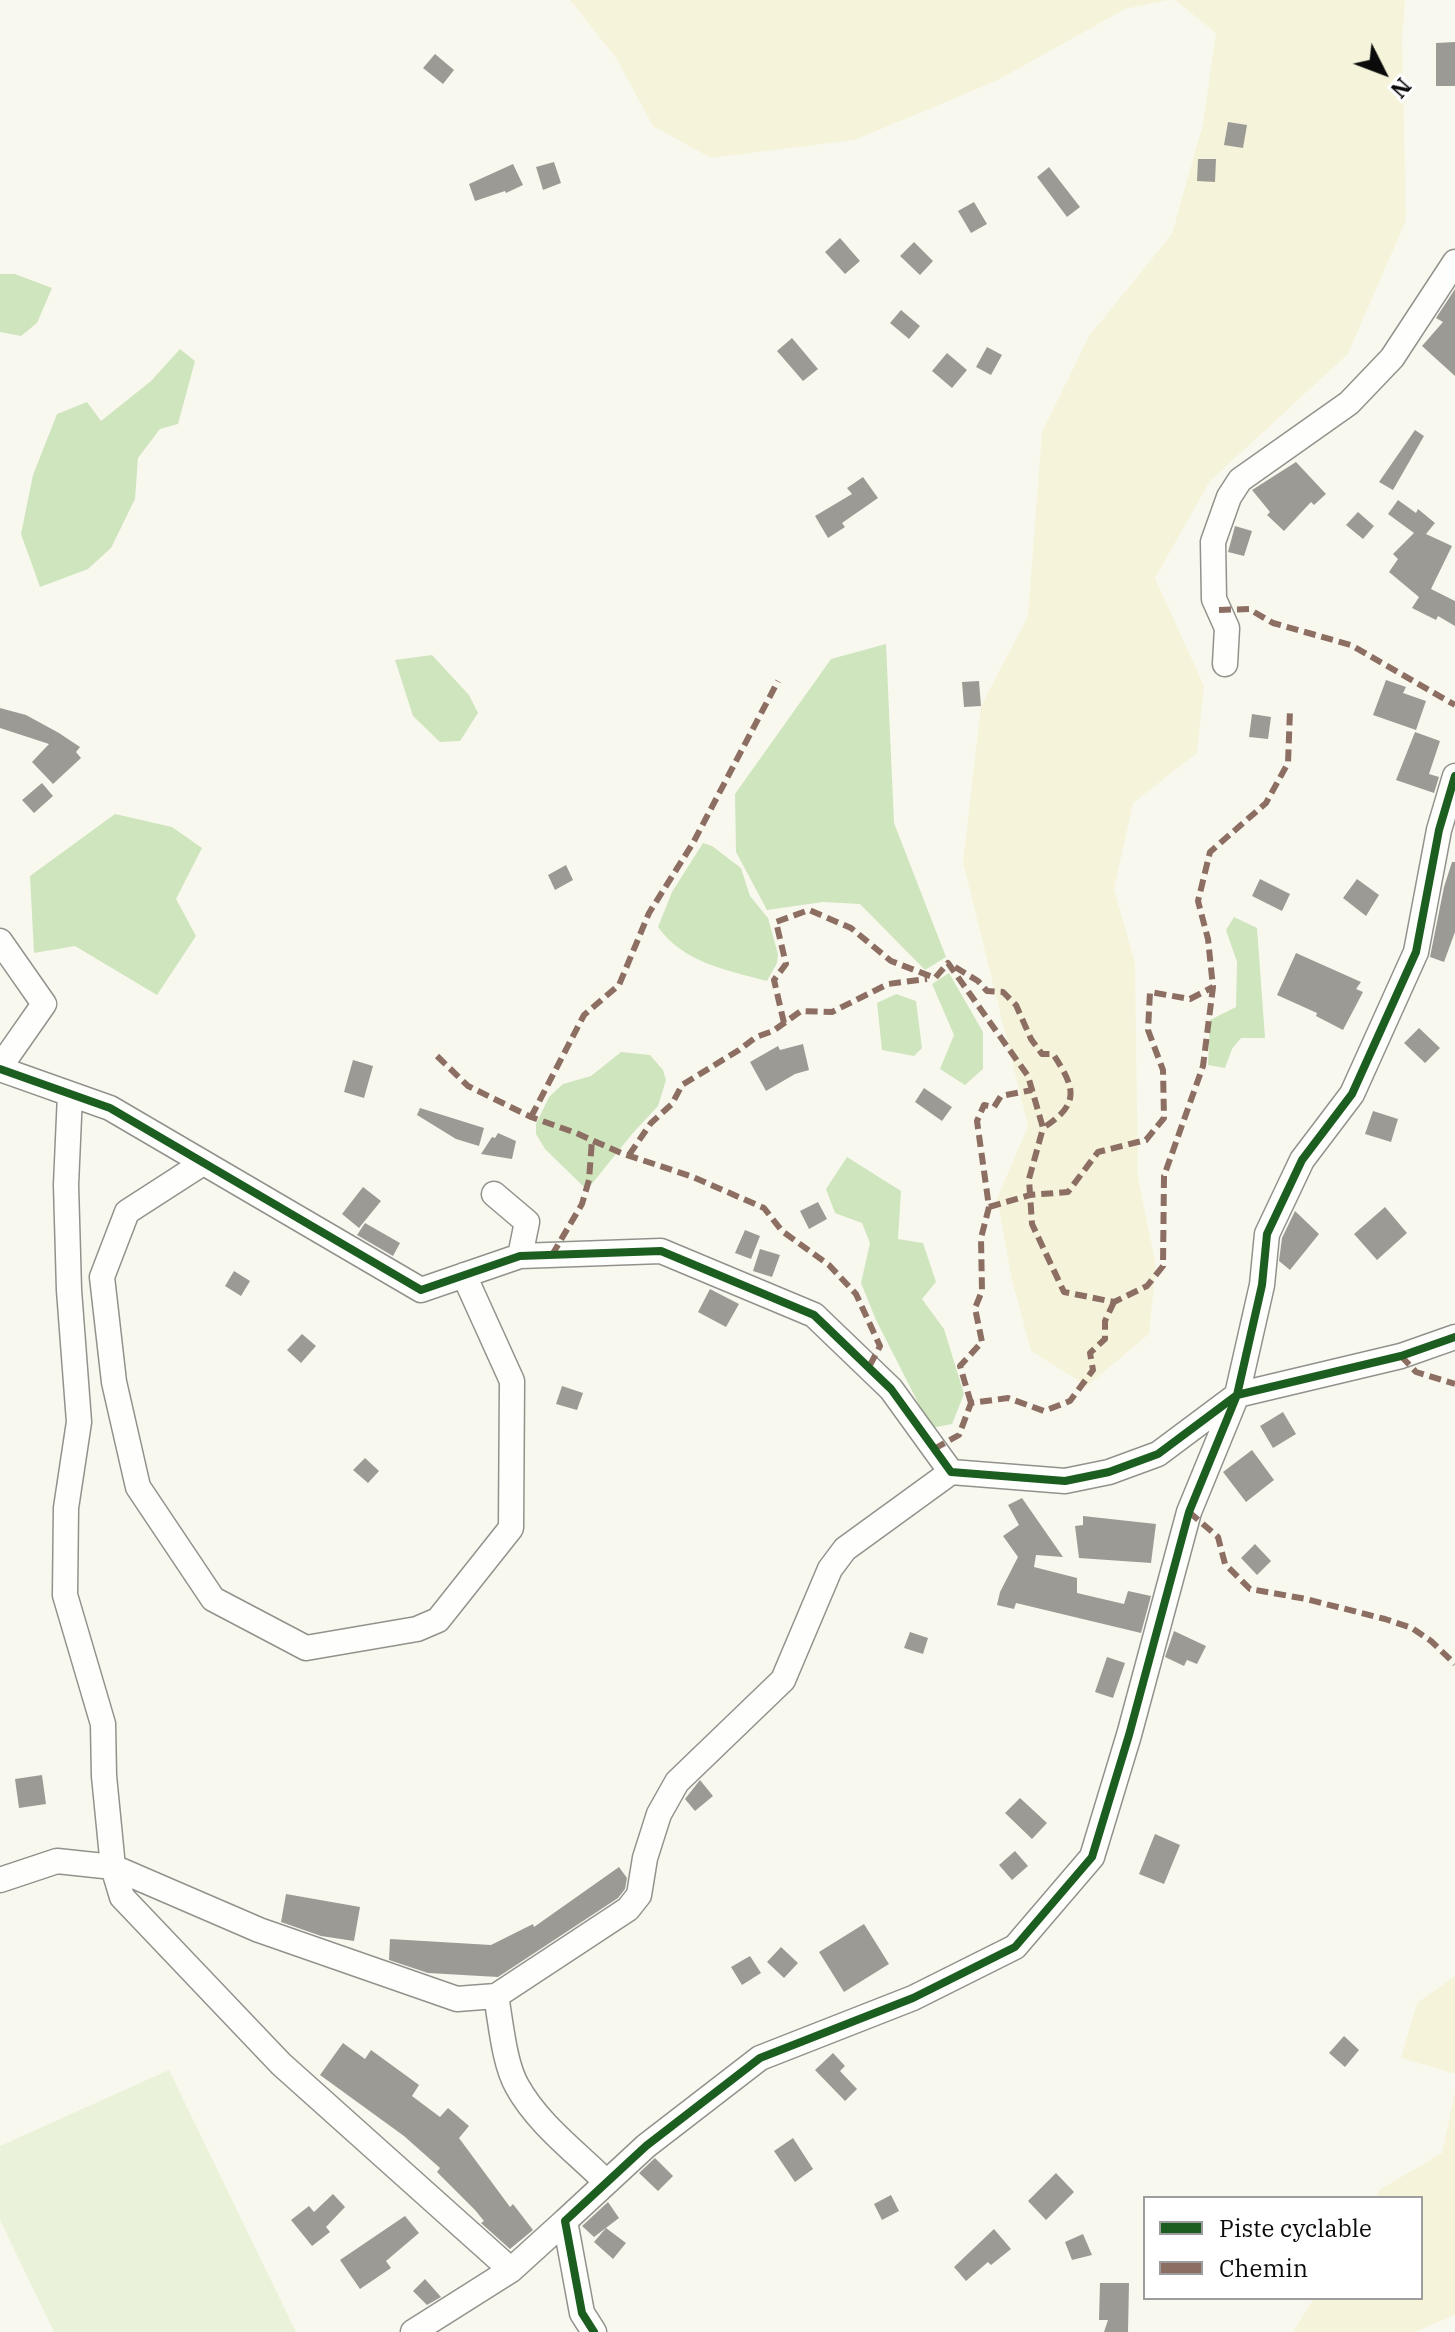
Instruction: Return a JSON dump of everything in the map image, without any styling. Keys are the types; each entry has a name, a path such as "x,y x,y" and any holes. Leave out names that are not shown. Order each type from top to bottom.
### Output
{"street":[{"path":"1225,664 1227,628 1214,599 1213,542 1229,497 1240,480 1349,403 1392,358 1455,262"},
{"path":"413,2332 511,2270 605,2181 760,2058 913,1998 1015,1947 1092,1857 1129,1735 1189,1512 1237,1395 1262,1285 1267,1234 1302,1160 1352,1094 1416,952 1439,830 1455,776"},
{"path":"0,941 44,1004 0,1068 110,1108 421,1290 520,1256 661,1251 814,1315 891,1389 951,1472"},
{"path":"70,1094 69,1290 79,1422 66,1508 65,1595 103,1724 104,1776 113,1867 122,1897 281,2064 511,2270"},
{"path":"203,1163 127,1212 102,1277 114,1382 138,1487 213,1599 306,1648 417,1629 438,1620 511,1528 512,1381 464,1275"},
{"path":"494,1194 527,1222 520,1256"},
{"path":"0,1880 57,1861 113,1867 259,1930 352,1964 457,1999 496,1996 628,1909 639,1895 645,1858 659,1814 677,1782 783,1680 830,1569 845,1549 951,1472 1065,1481 1109,1472 1158,1454 1237,1395 1401,1356 1455,1337"},
{"path":"496,1996 503,2038 516,2084 540,2120 605,2181"},
{"path":"565,2221 582,2313 594,2332"}],"green space":[{"path":"570,0 1167,0 1125,9 996,81 855,140 711,158 653,126 616,58"},
{"path":"1175,0 1405,0 1402,39 1406,220 1348,354 1210,481 1155,578 1204,686 1197,753 1133,803 1114,889 1135,963 1138,1177 1156,1266 1149,1334 1087,1386 1031,1351 1012,1280 997,1198 1028,1126 963,862 981,706 1028,616 1042,432 1089,336 1172,234 1203,124 1216,33"},
{"path":"0,274 15,274 52,288 37,323 21,336 0,332"},
{"path":"180,349 195,361 178,424 160,429 138,458 135,499 111,548 88,569 40,587 21,534 33,475 57,414 87,402 101,421 151,381"},
{"path":"886,644 894,823 946,957 925,970 860,904 823,902 767,910 736,852 735,794 831,659"},
{"path":"432,655 469,695 478,713 460,741 440,742 413,716 395,660"},
{"path":"115,814 172,827 202,848 176,899 196,936 157,995 75,946 34,953 30,876"},
{"path":"703,843 712,846 741,868 750,896 768,918 778,954 777,963 767,981 721,969 693,957 668,939 658,927 672,892"},
{"path":"1234,917 1257,928 1265,1038 1241,1038 1232,1049 1225,1068 1208,1065 1210,1020 1236,1007 1237,962 1226,930"},
{"path":"949,973 983,1032 983,1069 965,1085 940,1069 954,1035 932,984"},
{"path":"896,994 916,1001 922,1048 914,1056 882,1050 877,1003"},
{"path":"621,1052 650,1055 663,1070 666,1080 658,1106 587,1190 545,1149 536,1134 536,1124 549,1097 563,1084 591,1076"},
{"path":"847,1157 901,1191 898,1239 923,1243 936,1282 922,1299 944,1329 964,1394 952,1424 931,1428 876,1320 861,1283 870,1243 862,1223 835,1213 826,1189"},
{"path":"1455,1976 1455,2074 1401,2058 1417,2003"},
{"path":"169,2070 296,2332 54,2332 0,2220 0,2146"},
{"path":"1455,2092 1455,2315 1415,2332 1293,2332 1313,2300 1423,2300 1423,2196 1376,2196 1379,2190 1442,2153"}],"building":[{"path":"1455,42 1455,86 1436,86 1436,43"},
{"path":"435,54 454,70 443,84 423,68"},
{"path":"1228,122 1247,125 1243,148 1224,145"},
{"path":"1198,159 1216,159 1215,182 1197,181"},
{"path":"554,162 561,183 543,190 536,167"},
{"path":"513,164 523,185 475,201 469,184"},
{"path":"1049,167 1080,207 1067,217 1037,177"},
{"path":"974,202 987,224 971,233 958,211"},
{"path":"840,238 860,261 845,274 825,252"},
{"path":"914,242 933,261 920,275 900,256"},
{"path":"1455,289 1455,376 1422,346 1443,322 1436,318"},
{"path":"901,310 920,326 909,339 890,323"},
{"path":"792,338 818,369 803,381 777,351"},
{"path":"987,347 1002,355 991,375 976,367"},
{"path":"947,353 967,370 952,388 932,371"},
{"path":"1415,430 1424,436 1393,490 1379,482"},
{"path":"1296,462 1326,494 1314,505 1311,502 1284,531 1267,515 1270,512 1252,490"},
{"path":"863,477 878,498 842,523 845,527 828,538 815,516 852,494 847,488"},
{"path":"1398,500 1416,513 1418,509 1435,523 1426,534 1452,546 1431,589 1455,601 1455,626 1438,616 1436,620 1412,608 1419,597 1389,572 1398,559 1393,554 1414,533 1388,514"},
{"path":"1358,512 1374,526 1363,539 1346,525"},
{"path":"1235,526 1252,531 1244,556 1228,552"},
{"path":"1386,680 1406,687 1403,693 1426,701 1416,730 1373,715"},
{"path":"979,681 981,706 964,707 962,682"},
{"path":"0,708 26,715 59,733 80,747 76,752 81,758 53,784 32,762 49,744 0,728"},
{"path":"1252,714 1271,717 1268,739 1249,737"},
{"path":"1415,732 1440,741 1429,774 1439,777 1434,793 1396,780"},
{"path":"42,783 53,796 34,813 22,800"},
{"path":"1452,862 1455,862 1455,932 1444,962 1430,957"},
{"path":"566,865 573,880 555,890 548,875"},
{"path":"1260,879 1290,894 1282,911 1252,896"},
{"path":"1357,879 1379,895 1366,916 1343,898"},
{"path":"1296,953 1361,982 1356,989 1363,992 1343,1030 1316,1016 1317,1013 1277,995"},
{"path":"1419,1028 1440,1048 1425,1063 1404,1043"},
{"path":"803,1044 809,1070 795,1074 766,1091 750,1062 778,1046 780,1050"},
{"path":"353,1060 373,1066 364,1098 344,1092"},
{"path":"924,1088 952,1107 942,1121 915,1102"},
{"path":"420,1108 484,1128 479,1146 456,1139 417,1115"},
{"path":"1373,1111 1398,1119 1391,1142 1365,1134"},
{"path":"498,1133 516,1141 512,1159 481,1154"},
{"path":"363,1187 381,1201 359,1228 342,1214"},
{"path":"818,1202 827,1219 809,1229 800,1211"},
{"path":"1385,1207 1407,1233 1377,1260 1354,1234"},
{"path":"1295,1211 1319,1234 1290,1270 1279,1261 1282,1238"},
{"path":"365,1223 400,1243 393,1256 357,1235"},
{"path":"745,1230 760,1236 751,1259 735,1253"},
{"path":"760,1249 780,1255 772,1277 753,1271"},
{"path":"234,1271 250,1281 241,1296 225,1286"},
{"path":"710,1289 739,1304 726,1327 698,1312"},
{"path":"302,1334 316,1346 301,1363 287,1350"},
{"path":"562,1386 583,1393 577,1410 556,1404"},
{"path":"1283,1412 1296,1434 1273,1448 1260,1426"},
{"path":"1252,1450 1274,1480 1246,1502 1223,1472"},
{"path":"365,1458 379,1471 368,1483 353,1470"},
{"path":"1022,1498 1063,1557 1036,1555 1034,1567 1077,1578 1077,1593 1124,1604 1128,1591 1151,1596 1141,1633 1016,1603 1014,1609 997,1605 1000,1592 1018,1557 1003,1536 1019,1525 1008,1505"},
{"path":"1083,1516 1156,1524 1151,1563 1079,1558 1075,1526 1083,1525"},
{"path":"1255,1544 1271,1561 1257,1575 1241,1558"},
{"path":"1174,1631 1206,1646 1197,1664 1187,1660 1184,1666 1165,1657"},
{"path":"910,1632 928,1638 923,1654 904,1648"},
{"path":"1107,1657 1125,1663 1113,1698 1095,1692"},
{"path":"42,1775 46,1804 19,1808 15,1779"},
{"path":"700,1780 713,1796 695,1811 685,1799"},
{"path":"1020,1798 1047,1823 1032,1839 1005,1813"},
{"path":"1155,1834 1180,1845 1164,1884 1139,1874"},
{"path":"1015,1851 1028,1866 1012,1880 999,1865"},
{"path":"619,1867 627,1878 625,1889 618,1898 498,1977 428,1973 389,1960 390,1939 491,1945 533,1924 534,1927"},
{"path":"286,1894 360,1907 354,1941 321,1936 281,1922"},
{"path":"864,1924 889,1964 844,1992 819,1952"},
{"path":"781,1947 798,1963 784,1978 767,1962"},
{"path":"750,1956 761,1973 742,1985 731,1967"},
{"path":"1344,2036 1359,2050 1345,2067 1329,2053"},
{"path":"343,2043 365,2059 371,2050 419,2085 412,2096 440,2117 448,2108 469,2126 459,2138 510,2207 513,2204 533,2230 510,2249 481,2223 484,2221 475,2210 437,2172 440,2168 404,2136 320,2075"},
{"path":"833,2053 845,2066 840,2071 857,2089 845,2101 815,2070"},
{"path":"793,2138 813,2169 795,2182 774,2151"},
{"path":"655,2158 673,2176 658,2191 639,2173"},
{"path":"1056,2173 1074,2192 1046,2220 1028,2201"},
{"path":"333,2194 345,2207 326,2227 330,2232 312,2246 291,2220 309,2206 314,2212"},
{"path":"891,2195 899,2211 882,2220 874,2204"},
{"path":"608,2202 619,2218 594,2237 582,2226"},
{"path":"405,2216 419,2233 386,2261 391,2268 360,2289 340,2260"},
{"path":"606,2228 626,2243 613,2259 594,2242"},
{"path":"994,2229 1011,2249 991,2265 988,2262 966,2281 954,2267"},
{"path":"1083,2234 1092,2255 1072,2260 1065,2242"},
{"path":"425,2279 441,2297 427,2305 413,2291"},
{"path":"1100,2283 1129,2283 1128,2332 1104,2332 1108,2320 1099,2320"}],"marked path":[{"path":"1219,610 1249,609 1273,623 1351,645 1455,705"},
{"path":"531,1117 584,1015 619,985 649,913 693,843 778,681"},
{"path":"784,1023 774,980 786,964 776,922 809,910 851,928 891,961 935,978 948,963 1028,1076 1043,1128 1029,1179 1032,1224 1064,1292 1114,1302 1147,1286 1163,1266 1164,1176 1203,1066 1213,987 1208,939 1198,901 1210,852 1266,803 1288,763 1290,710"},
{"path":"955,967 978,981 987,991 1003,992 1016,1005 1031,1039 1042,1054 1053,1054 1061,1066 1070,1086 1068,1103 1043,1128"},
{"path":"629,1155 651,1123 672,1104 682,1085 756,1037 773,1031 801,1011 832,1012 888,984 927,979"},
{"path":"989,1207 1030,1195 1068,1192 1098,1152 1146,1140 1164,1118 1163,1070 1148,1030 1150,992 1190,999 1213,987"},
{"path":"437,1056 468,1086 531,1117 621,1153 693,1177 764,1208 782,1231 829,1265 856,1294 880,1346 869,1367"},
{"path":"971,1403 960,1366 982,1342 975,1308 982,1291 981,1238 989,1207 977,1121 984,1105 994,1107 1001,1096 1032,1090"},
{"path":"552,1255 582,1204 589,1180 592,1140"},
{"path":"934,1449 959,1435 971,1403 1008,1398 1044,1411 1070,1401 1093,1370 1090,1353 1105,1339 1105,1321 1114,1302"},
{"path":"1401,1356 1416,1372 1455,1384"},
{"path":"1189,1512 1218,1537 1225,1564 1250,1589 1306,1599 1412,1628 1455,1664"}],"cycle path":[{"path":"594,2332 582,2313 565,2221 646,2146 760,2058 913,1998 1015,1947 1092,1857 1129,1735 1189,1512 1237,1395 1262,1285 1267,1234 1302,1160 1352,1094 1416,952 1439,830 1455,776"},
{"path":"0,1069 110,1108 421,1290 520,1256 661,1251 814,1315 891,1389 951,1472 1065,1481 1109,1472 1158,1454 1237,1395 1401,1356 1455,1337"}]}
